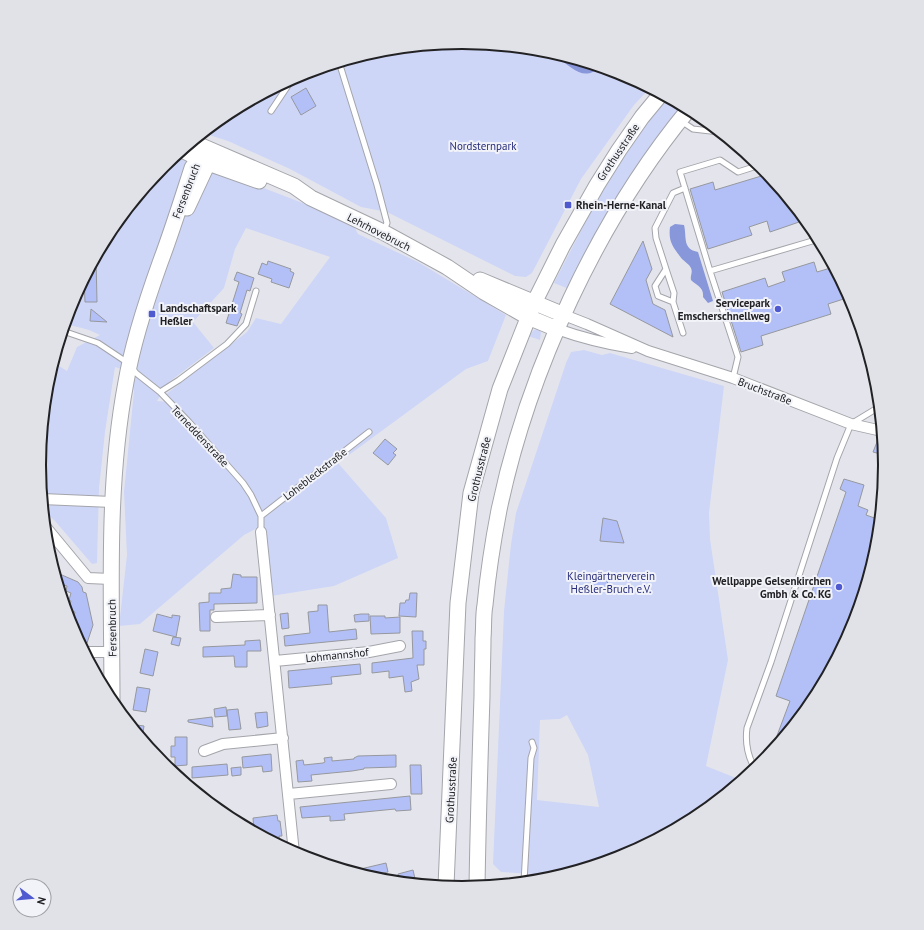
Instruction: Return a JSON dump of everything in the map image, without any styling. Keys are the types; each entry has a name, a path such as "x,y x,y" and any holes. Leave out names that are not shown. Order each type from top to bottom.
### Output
{"main road":[{"name":"Grothusstraße","path":"446,880 458,603 471,493 500,389 534,303 563,245 597,184 618,150 658,98"},
{"path":"477,880 484,607 499,511 509,469 535,387 557,329 610,226 643,172 684,115"},
{"name":"Lehrhovebruch","path":"195,146 206,158"},
{"name":"Lehrhovebruch","path":"188,152 283,190 311,198 383,232 447,267 484,292 528,317 557,329"},
{"name":"Fersenbruch","path":"112,689 112,502 118,432 130,364 146,303 160,263 206,158"},
{"name":"Lehrhovebruch","path":"447,267 564,315"}],"street":[{"name":"Bruchstraße","path":"564,315 648,351 733,378 851,424 876,430"},
{"name":"Bruchstraße","path":"557,329 604,343 648,351"},
{"path":"48,499 112,502"},
{"path":"261,532 293,845"},
{"path":"52,535 88,578 111,579"},
{"path":"216,617 270,615"},
{"name":"Lohmannshof","path":"275,661 369,652 400,646"},
{"path":"91,652 112,652"},
{"path":"204,751 223,744 283,738"},
{"path":"289,794 392,784"}],"lane":[{"path":"341,67 377,185 387,223 383,232"},
{"path":"271,111 286,88"},
{"path":"684,115 693,130 710,131"},
{"path":"733,378 738,357 710,272 680,172 720,160 738,172 752,167"},
{"path":"683,333 673,302 674,293 656,238 655,228 673,193 685,188"},
{"path":"710,272 812,241"},
{"path":"666,269 654,286 658,296 673,302"},
{"path":"160,392 180,380 226,344 246,324 256,291"},
{"name":"Terneddenstraße","path":"68,333 98,343 130,364 136,374 160,392 211,446 243,483 261,516"},
{"path":"752,763 748,755 746,738 747,728 837,458 851,424 874,410"},
{"name":"Lohebleckstraße","path":"261,516 369,432"},
{"path":"261,516 261,532"},
{"path":"526,876 532,758 534,748 532,742"}],"green space":[{"name":"Nordsternpark","path":"462,49 489,50 543,57 596,71 646,92 634,105 581,179 532,273 526,277 515,276 387,212 361,207 290,169 228,141 209,135 231,119 278,92 328,71 354,63 408,53"},
{"path":"664,101 681,111 569,289 554,283 603,188 623,154"},
{"path":"184,155 220,171 352,222 358,234 418,262 506,315 488,361 466,369 338,463 386,518 398,558 334,586 271,596 261,526 244,535 140,624 119,626 127,555 124,492 134,391 132,373 115,367 105,432 99,488 97,563 92,564 50,516 47,492 47,438 54,384 58,365 67,371 77,347 100,335 89,330 70,325 89,281 102,257 116,234 149,191","holes":["246,228 330,257 281,324 256,318 247,332 165,395 171,402 157,401 169,382 214,348 193,322 224,288 235,249"]},
{"path":"537,329 541,332 540,340 528,336 534,330"},
{"name":"Kleingärtnerverein Heßler-Bruch e.V.","path":"584,350 602,355 610,353 724,386 709,513 710,539 728,660 706,766 736,778 693,811 670,825 646,838 596,859 570,867 535,874 501,872 493,864 504,611 511,544 516,513 571,352","holes":["567,715 588,755 599,807 537,800 540,720 560,719"]}],"water":[{"path":"562,61 595,71 583,73 573,69"},
{"path":"675,224 684,225 687,245 689,248 698,252 713,301 708,303 703,297 700,287 691,280 691,268 676,252 672,245 670,227"}],"building":[{"path":"306,88 316,106 301,115 291,97"},
{"path":"761,176 775,191 799,222 770,232 767,221 749,227 752,235 708,249 690,189 713,182 715,190"},
{"path":"643,241 652,269 646,280 653,304 665,310 673,337 610,304"},
{"path":"268,261 291,269 290,271 294,273 289,288 271,282 272,279 258,274 262,263 267,265"},
{"name":"Servicepark Emscherschnellweg","path":"814,262 817,272 828,269 843,299 828,304 831,314 761,336 763,345 741,352 722,292 765,278 768,287 785,281 782,272"},
{"path":"96,268 97,302 85,302 85,291"},
{"path":"237,272 254,278 250,291 247,290 240,313 242,314 237,326 226,323 239,282 234,280"},
{"path":"91,309 107,322 90,321"},
{"path":"385,439 397,449 393,453 396,455 388,465 373,453"},
{"path":"877,442 878,453 873,452"},
{"name":"Wellpappe Gelsenkirchen Gmbh & Co. KG","path":"844,479 864,485 858,506 868,510 866,515 874,518 864,573 856,599 835,649 808,696 776,737 790,701 776,696 846,492 840,489"},
{"path":"603,518 617,521 624,543 600,541"},
{"path":"60,574 78,582 82,587 83,592 86,593 93,625 87,643 74,615 75,612 73,611 70,604 71,601 69,600 71,593 66,591 67,586 64,585"},
{"path":"233,574 241,575 241,577 257,577 257,603 214,604 214,610 210,610 210,631 200,631 199,603 209,602 209,593 221,593 221,589 231,588"},
{"path":"606,577 609,588 594,593 590,580"},
{"path":"410,593 417,593 416,617 399,616 400,603 405,603 406,600 409,600"},
{"path":"318,605 327,605 329,632 356,629 357,639 285,646 284,636 310,633 308,612 318,611"},
{"path":"288,613 289,628 282,629 280,614"},
{"path":"157,614 172,618 172,615 180,616 176,637 153,631"},
{"path":"369,614 369,621 355,622 354,615"},
{"path":"370,616 385,616 385,618 400,617 400,633 371,634"},
{"path":"412,631 423,631 423,641 426,641 426,649 424,649 424,665 417,665 419,679 411,682 412,691 405,692 403,676 389,678 389,671 372,673 372,663 413,658"},
{"path":"173,637 181,638 179,646 171,644"},
{"path":"260,640 261,651 247,651 247,667 235,667 234,656 203,657 203,647 245,645 245,641"},
{"path":"145,649 158,652 153,676 140,673"},
{"path":"360,664 361,674 331,677 332,684 289,688 288,671"},
{"path":"137,687 150,689 146,712 133,710"},
{"path":"226,707 227,716 215,717 214,709"},
{"path":"238,709 241,729 229,730 227,710"},
{"path":"267,712 268,726 257,728 255,713"},
{"path":"212,717 213,727 188,722 188,720"},
{"path":"138,725 144,726 143,732"},
{"path":"175,737 187,737 187,765 175,766 175,757 171,757 171,746 175,746"},
{"path":"271,754 272,771 263,772 262,766 243,768 242,757"},
{"path":"396,755 396,767 364,768 352,771 311,775 312,781 298,782 296,761 303,760 304,765 323,763 325,762 324,758 332,757 332,761 354,759 358,756"},
{"path":"227,764 228,775 192,778 192,767"},
{"path":"410,765 421,765 422,794 411,794"},
{"path":"241,767 241,775 232,776 231,768"},
{"path":"410,796 411,810 396,811 395,809 344,814 345,820 330,821 330,816 302,818 300,807"},
{"path":"277,815 278,821 280,821 282,836 279,836 279,839 254,825 253,818"},
{"path":"386,863 388,872 382,873 362,869"},
{"path":"413,870 415,878 398,876 398,874"}],"place":[{"name":"Rhein-Herne-Kanal","path":"568,205"},
{"name":"Servicepark Emscherschnellweg","path":"778,309"},
{"name":"Landschaftspark Heßler","path":"152,314"},
{"name":"Wellpappe Gelsenkirchen Gmbh & Co. KG","path":"839,587"}]}
